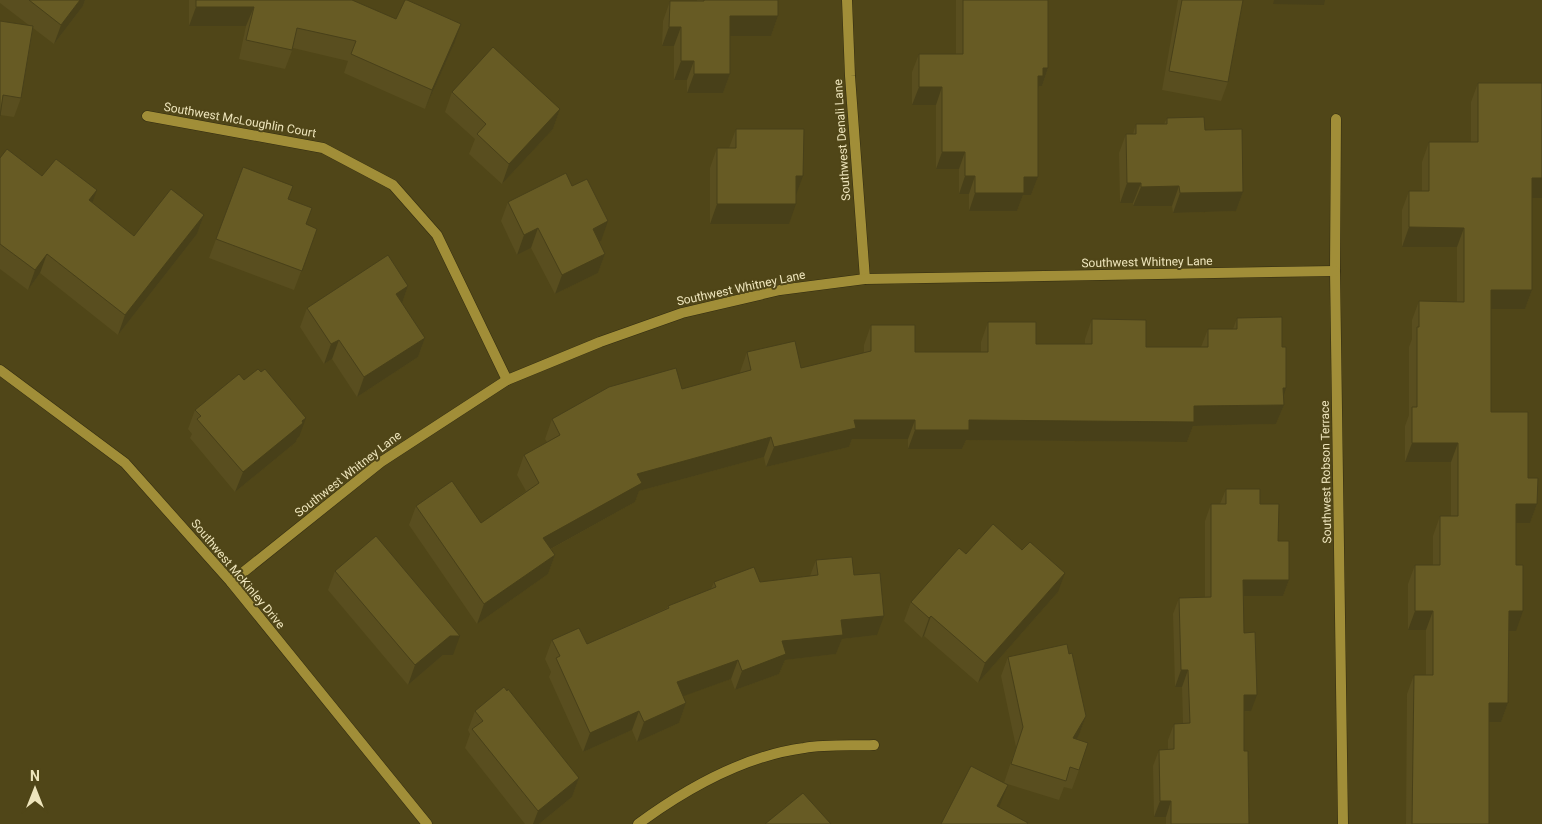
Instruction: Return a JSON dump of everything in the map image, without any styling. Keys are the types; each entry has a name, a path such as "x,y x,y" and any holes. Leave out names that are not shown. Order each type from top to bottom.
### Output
{"street":[{"name":"Southwest Denali Lane","path":"847,0 850,76 865,279"},
{"name":"Southwest McLoughlin Court","path":"147,116 323,148 393,185 437,235 507,380"},
{"name":"Southwest Robson Terrace","path":"1336,119 1335,271 1343,824"},
{"name":"Southwest Whitney Lane","path":"231,582 381,462 507,380 600,342 682,313 780,290 865,279 1335,271"},
{"name":"Southwest McKinley Drive","path":"0,370 125,463 231,582 427,824"},
{"path":"638,824 697,785 756,758 805,747 874,745"}],"building":[{"path":"29,0 80,0 61,25"},
{"path":"196,0 352,0 396,19 405,0 407,0 461,24 432,90 351,54 356,41 297,28 292,50 246,40 254,7 196,7"},
{"path":"778,0 778,16 730,16 730,74 694,74 694,61 681,61 681,27 669,27 670,1"},
{"path":"963,0 1048,0 1048,68 1043,68 1043,76 1038,76 1038,177 1024,177 1024,193 975,193 975,176 965,176 965,152 942,152 942,87 919,87 919,54 963,54"},
{"path":"1182,0 1243,0 1228,82 1169,71"},
{"path":"0,21 33,26 21,98 3,95 0,116"},
{"path":"493,47 560,109 509,164 477,134 486,124 452,92"},
{"path":"1478,83 1542,83 1542,178 1532,178 1532,290 1491,290 1491,412 1528,412 1528,478 1538,478 1537,504 1516,504 1516,565 1523,565 1523,611 1509,611 1508,703 1489,703 1489,824 1412,824 1414,675 1433,675 1433,611 1415,611 1415,565 1440,565 1440,516 1458,516 1458,443 1412,443 1412,407 1417,407 1417,327 1419,327 1419,301 1464,302 1464,228 1409,227 1409,191 1429,191 1429,142 1478,142"},
{"path":"1204,117 1205,130 1242,129 1243,192 1180,193 1179,186 1141,187 1141,183 1127,183 1126,134 1136,134 1136,124 1167,124 1167,118"},
{"path":"736,129 804,129 803,176 796,176 796,204 717,204 717,148 736,148"},
{"path":"7,149 42,176 56,159 97,190 89,200 134,236 171,189 204,215 125,315 47,254 35,270 0,244 0,158"},
{"path":"243,167 293,186 288,199 312,208 306,224 317,229 302,271 216,239"},
{"path":"566,173 572,186 587,179 608,221 593,229 605,254 562,275 538,228 524,235 508,202"},
{"path":"388,255 408,286 396,294 425,338 364,377 339,340 331,344 307,308"},
{"path":"1282,317 1282,347 1286,347 1286,388 1283,388 1284,405 1194,406 1194,422 969,420 969,430 915,430 915,420 854,420 856,428 774,447 771,437 637,474 642,483 543,538 555,555 484,604 416,506 452,481 481,523 539,483 524,455 560,435 552,419 609,387 676,368 682,389 751,370 747,352 795,341 801,368 871,351 871,325 915,325 915,352 988,352 988,322 1036,322 1036,344 1092,344 1092,319 1146,320 1146,347 1208,347 1208,329 1237,329 1237,318"},
{"path":"258,369 261,372 265,369 306,418 302,421 303,423 243,472 197,419 201,416 195,410 239,374 244,380"},
{"path":"1226,489 1260,489 1260,504 1279,504 1278,541 1289,541 1289,580 1243,580 1244,633 1255,632 1257,695 1244,695 1244,751 1248,751 1249,824 1171,824 1171,801 1160,801 1159,750 1174,749 1174,724 1190,723 1188,670 1181,670 1179,598 1211,597 1211,504 1226,504"},
{"path":"993,524 1022,550 1030,542 1065,573 985,663 931,616 929,618 911,602 959,548 966,554"},
{"path":"376,536 460,636 450,636 415,665 335,571"},
{"path":"852,557 854,575 880,573 884,616 841,620 843,635 782,641 786,654 742,671 738,660 677,682 686,703 644,722 639,711 590,733 556,658 560,656 552,640 579,628 587,644 669,608 668,606 716,587 714,582 754,567 760,582 818,575 816,560"},
{"path":"1067,644 1069,654 1072,653 1086,716 1073,738 1088,743 1079,770 1070,767 1066,781 1011,764 1023,727 1008,657"},
{"path":"504,687 507,691 508,689 579,778 538,811 472,729 483,721 475,711"},
{"path":"971,766 1008,785 997,806 1027,824 941,824"},
{"path":"803,793 831,824 765,824"}]}
